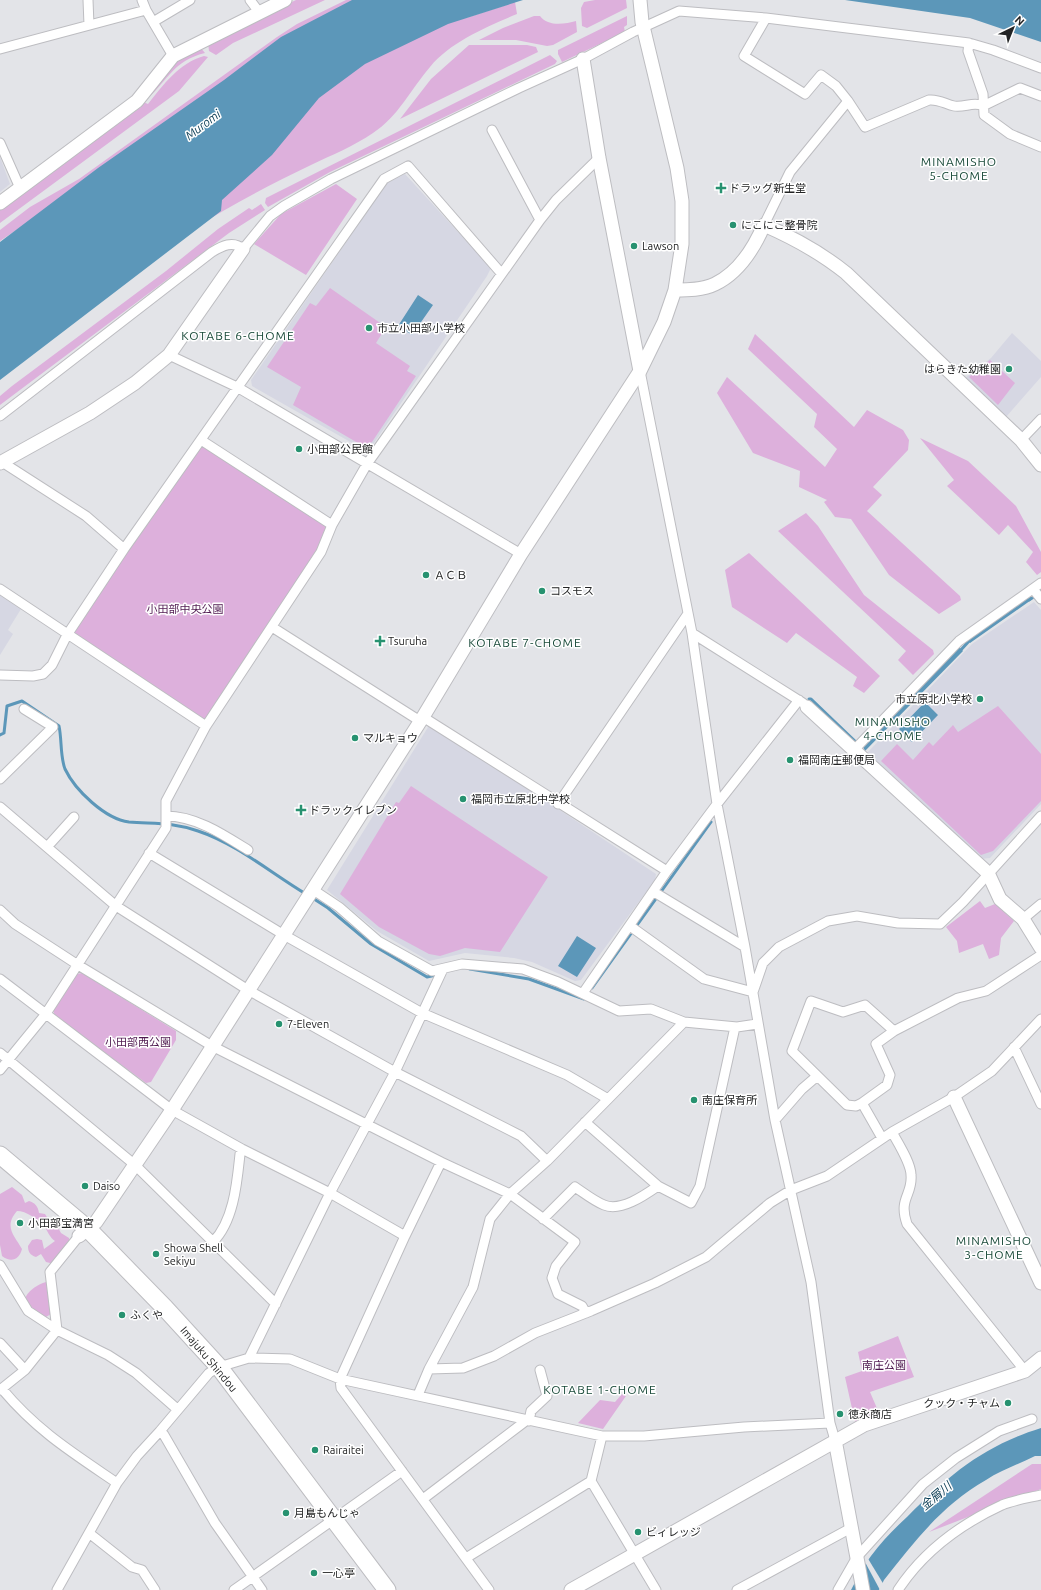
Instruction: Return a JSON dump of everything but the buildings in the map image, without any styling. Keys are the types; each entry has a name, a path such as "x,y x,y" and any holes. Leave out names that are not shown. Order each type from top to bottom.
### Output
{"highway":[{"name":"Imajuku Shindou","path":"0,1155 83,1233 158,1315 214,1370 330,1522 387,1590"},
{"name":"Imajuku Shindou","path":"0,1168 83,1233"},
{"name":"Imajuku Shindou","path":"330,1522 375,1590"}],"street":[{"path":"88,0 89,25"},
{"path":"142,0 146,10 173,56"},
{"path":"153,22 190,0"},
{"path":"250,0 259,12"},
{"path":"0,204 137,101 173,56 285,0"},
{"path":"117,1483 48,1436 21,1412 1,1389 24,1370 57,1330 50,1272 83,1233 96,1222 172,1110 422,719 521,554 640,371 664,322 675,290 682,244 682,201 677,168 642,25 640,0"},
{"path":"0,49 146,10"},
{"path":"124,549 86,516 1,462 90,413 135,383 169,355 243,249 270,216 284,206 331,179 519,88 583,59 642,25 679,11 766,18 969,43 993,50 1041,68"},
{"path":"766,18 744,56 805,94 821,75 836,86 866,127 929,100 937,99 955,106 979,104 983,106 1020,88 1041,96"},
{"path":"969,43 968,51 983,94 984,115 1010,134 1041,146"},
{"path":"583,59 599,158 692,633 717,804 745,947 757,1024 775,1120 811,1282 830,1423 835,1440 863,1590"},
{"path":"675,290 690,290 715,285 732,272 752,250 790,172 848,101"},
{"path":"492,130 540,220"},
{"path":"0,143 20,188"},
{"path":"0,1070 45,1015 166,828 166,801 206,726 321,552 332,526 367,464 540,220 556,200 599,158"},
{"path":"0,675 22,676 42,674 52,665 67,635 124,549 237,386 384,179 408,166 501,273"},
{"path":"764,225 790,237 826,257 846,273 1020,440 1041,465"},
{"path":"0,416 212,252 226,245 238,245 243,249"},
{"path":"169,355 237,386 521,554"},
{"path":"1020,440 1041,419"},
{"path":"201,440 332,526"},
{"path":"854,750 959,641 1041,583"},
{"path":"0,589 67,635 206,726"},
{"path":"1033,589 1041,599"},
{"path":"558,804 688,615"},
{"path":"272,626 667,871"},
{"path":"692,633 803,704 854,750 988,873 1000,899 1023,919 1041,948"},
{"path":"587,995 634,929 667,871 717,804 803,704"},
{"path":"0,779 53,727 24,709"},
{"path":"0,807 116,906 248,990 394,1072 521,1136 547,1161"},
{"path":"166,816 180,816 215,830 232,838 248,850"},
{"path":"752,992 763,963 779,947 828,921 857,916 898,923 940,924 1041,816"},
{"path":"47,847 74,817"},
{"path":"149,853 284,935 422,1013 567,1075 608,1099"},
{"path":"654,892 745,947"},
{"path":"309,894 340,907 378,941 432,971 462,964 523,969 587,995 619,1011 651,1009 684,1022 735,1027 757,1024"},
{"path":"1023,919 1041,904"},
{"path":"0,910 15,924 78,965 212,1046 366,1125 510,1194 575,1242 556,1266 552,1278 558,1294 582,1306 586,1313"},
{"path":"634,929 704,979 752,992"},
{"path":"894,1031 865,1005 843,1012 810,1000 792,1051 816,1077 847,1105 856,1106 887,1085 890,1075 876,1044 894,1031 958,998 986,991 1041,955"},
{"path":"249,1358 330,1193 394,1072 438,982 443,968"},
{"path":"0,979 45,1015 172,1110 242,1149 330,1193 405,1236"},
{"path":"429,1369 463,1368 494,1356 535,1333 655,1283 706,1256 770,1203 791,1190 827,1176 882,1138 954,1097 992,1071 1041,1019"},
{"path":"418,1395 429,1369 473,1287 490,1219 510,1194 547,1161 684,1022"},
{"path":"585,1122 658,1186 691,1203 700,1186 735,1027"},
{"path":"1014,1047 1041,1104"},
{"path":"0,1053 136,1165 276,1304"},
{"path":"775,1120 802,1089 816,1077"},
{"path":"954,1097 1041,1281"},
{"path":"862,1103 882,1138"},
{"path":"892,1132 912,1173 911,1184 904,1198 903,1212 907,1224 1025,1371 1041,1372"},
{"path":"213,1242 221,1234 229,1217 242,1149"},
{"path":"441,1162 405,1236 340,1378 341,1388 489,1590"},
{"path":"543,1219 575,1187 605,1206 626,1204 640,1198 658,1186"},
{"path":"0,1265 28,1311 57,1330 108,1355 136,1373 177,1409"},
{"path":"0,1343 24,1370"},
{"path":"57,1590 117,1483 137,1456 160,1431 177,1409 214,1370 249,1358 290,1360 340,1378 602,1436 644,1436 744,1427 830,1423"},
{"path":"571,1590 864,1424 1025,1371 1041,1358"},
{"path":"423,1499 528,1420 531,1411 547,1396 540,1370"},
{"path":"838,1590 857,1557 923,1484 945,1466 1000,1431 1032,1419"},
{"path":"160,1431 164,1435 215,1523 262,1590"},
{"path":"466,1558 591,1480 602,1436"},
{"path":"234,1590 402,1471"},
{"path":"591,1480 656,1590"},
{"path":"898,1590 909,1572 949,1534 1003,1505 1041,1494"},
{"path":"737,1590 851,1528"},
{"path":"89,1533 132,1567 142,1570 155,1590"}],"shaded area":[{"path":"0,157 10,184 0,192"},
{"name":"市立小田部小学校","path":"405,174 491,268 368,452 252,386 251,380 387,183"},
{"name":"はらきた幼稚園","path":"1012,333 1041,361 1041,377 1006,417 965,378 991,358"},
{"path":"0,595 21,609 8,630 13,634 0,655"},
{"name":"市立原北小学校","path":"1034,602 1041,610 1041,804 990,858 980,859 867,753 972,644"},
{"name":"福岡市立原北中学校","path":"430,724 656,874 655,880 581,980 575,981 532,962 514,958 465,953 429,961 377,931 327,890"}],"green space":[{"path":"296,0 325,0 233,43 216,55 209,51 208,43"},
{"path":"346,0 359,0 0,241 0,230 30,207 79,179 277,37 297,24"},
{"path":"595,0 626,0 627,8 587,28 582,26 581,8 584,2"},
{"path":"515,2 517,14 459,42 438,58 423,75 390,119 366,138 252,195 194,228 315,97 362,61 449,19 466,18"},
{"path":"534,16 540,16 547,22 557,24 576,21 577,32 553,45 547,46 516,40 479,40 503,28"},
{"path":"627,16 627,25 624,27 625,32 562,62 558,54 558,50"},
{"path":"469,45 527,45 536,47 538,52 400,119 431,79"},
{"path":"200,47 205,53 194,56 178,66 148,98 148,96 178,60"},
{"path":"550,55 557,61 555,64 330,172 268,207 265,203 266,198"},
{"path":"204,56 208,57 179,91 0,223 0,209 141,107 143,102 148,104 166,82 180,69 195,59"},
{"path":"336,184 357,199 306,275 254,244 281,214"},
{"path":"261,204 265,210 229,233 0,405 0,396 12,386 166,271 218,229 249,208 252,210"},
{"path":"330,288 386,327 376,343 410,366 407,371 416,376 372,442 363,446 293,405 301,387 267,367 310,303 316,306"},
{"path":"755,334 854,427 867,410 903,430 909,440 908,450 873,487 882,495 867,511 960,596 961,600 939,614 889,575 851,519 835,517 824,502 827,500 799,487 800,471 753,453 717,393 727,377 825,467 837,449 814,427 817,414 748,349"},
{"path":"990,360 1015,383 998,405 969,377"},
{"path":"920,438 968,461 1016,506 1041,552 1041,572 1037,575 1026,562 1033,552 1008,525 999,535 947,486 954,480"},
{"name":"小田部中央公園","path":"201,440 332,525 330,531 206,726 67,635"},
{"path":"806,513 818,526 864,595 933,650 934,654 913,675 898,660 906,651 778,531"},
{"path":"749,553 880,676 864,693 853,686 857,677 796,633 787,643 732,607 725,570"},
{"path":"998,706 1041,754 1041,801 993,851 981,855 881,761 897,744 913,760 929,742 933,746 953,725 958,732"},
{"path":"411,786 548,877 500,952 465,948 440,956 429,954 379,927 340,894 396,802 399,803"},
{"path":"980,901 985,908 995,904 1014,921 1001,938 999,955 989,959 983,944 959,953 957,941 946,927"},
{"name":"小田部西公園","path":"82,973 176,1031 176,1040 151,1082 146,1083 55,1016 53,1010 77,974"},
{"path":"12,1187 22,1195 25,1203 29,1201 35,1204 39,1213 45,1214 50,1222 56,1224 61,1233 69,1238 70,1243 54,1264 46,1262 41,1254 36,1257 28,1250 28,1246 32,1240 42,1240 44,1249 55,1241 39,1221 20,1211 17,1211 13,1217 11,1227 22,1249 21,1253 17,1258 11,1260 2,1256 0,1245 0,1194"},
{"path":"46,1282 49,1283 51,1314 46,1317 30,1309 25,1300 33,1289"},
{"name":"南庄公園","path":"898,1336 914,1377 870,1392 879,1413 855,1422 845,1377 862,1371 858,1352"},
{"path":"622,1394 626,1396 603,1429 578,1423 600,1400 615,1402"},
{"path":"1032,1464 1041,1464 1041,1489 929,1532"}],"water":[{"name":"Muromi","path":"352,0 523,0 448,24 365,64 319,98 272,155 222,200 221,211 0,380 0,242 98,168 224,80 281,37"},
{"path":"845,0 1041,0 1041,42 970,18"},
{"path":"418,295 433,305 412,335 398,326"},
{"path":"1028,596 1034,598 970,643 967,640"},
{"path":"959,647 963,651 865,751 863,747"},
{"path":"925,702 938,715 912,742 899,729"},
{"path":"577,936 596,948 577,977 558,966"},
{"name":"金屑川","path":"1041,1428 1041,1456 1035,1456 992,1476 955,1501 918,1538 884,1580 879,1590 851,1590 865,1564 880,1545 898,1525 938,1487 969,1463 1002,1443"}],"pier":[{"path":"867,1557 884,1585 881,1590 865,1562"}],"waterway":[{"path":"1029,600 1041,592"},
{"path":"959,652 970,640"},
{"path":"809,699 811,699 859,745"},
{"path":"0,735 4,733 7,706 22,701 59,726 62,759 65,769 83,794 101,809 120,820 180,826 198,831 226,843 240,851 306,894"},
{"path":"592,988 711,822"},
{"path":"311,897 328,908 371,944 427,977 436,975"},
{"path":"470,969 529,979 584,999 585,998"}],"place":[{"name":"ドラッグ新生堂","path":"721,188"},
{"name":"にこにこ整骨院","path":"733,225"},
{"name":"Lawson","path":"634,246"},
{"name":"市立小田部小学校","path":"369,328"},
{"name":"はらきた幼稚園","path":"1009,369"},
{"name":"小田部公民館","path":"299,449"},
{"name":"ＡＣＢ","path":"426,575"},
{"name":"コスモス","path":"542,591"},
{"name":"Tsuruha","path":"380,641"},
{"name":"市立原北小学校","path":"980,699"},
{"name":"マルキョウ","path":"355,738"},
{"name":"福岡南庄郵便局","path":"790,760"},
{"name":"福岡市立原北中学校","path":"463,799"},
{"name":"ドラックイレブン","path":"301,810"},
{"name":"7-Eleven","path":"279,1024"},
{"name":"南庄保育所","path":"694,1100"},
{"name":"Daiso","path":"85,1186"},
{"name":"小田部宝満宮","path":"20,1223"},
{"name":"Showa Shell Sekiyu","path":"156,1254"},
{"name":"ふくや","path":"122,1315"},
{"name":"クック・チャム","path":"1008,1403"},
{"name":"徳永商店","path":"840,1414"},
{"name":"Rairaitei","path":"315,1450"},
{"name":"月島もんじゃ","path":"286,1513"},
{"name":"ビィレッジ","path":"638,1532"},
{"name":"一心亭","path":"314,1573"}],"district":[{"name":"MINAMISHO 5-CHOME","path":"959,169"},
{"name":"KOTABE 6-CHOME","path":"238,336"},
{"name":"KOTABE 7-CHOME","path":"525,643"},
{"name":"MINAMISHO 4-CHOME","path":"893,729"},
{"name":"MINAMISHO 3-CHOME","path":"994,1248"},
{"name":"KOTABE 1-CHOME","path":"600,1390"}]}
